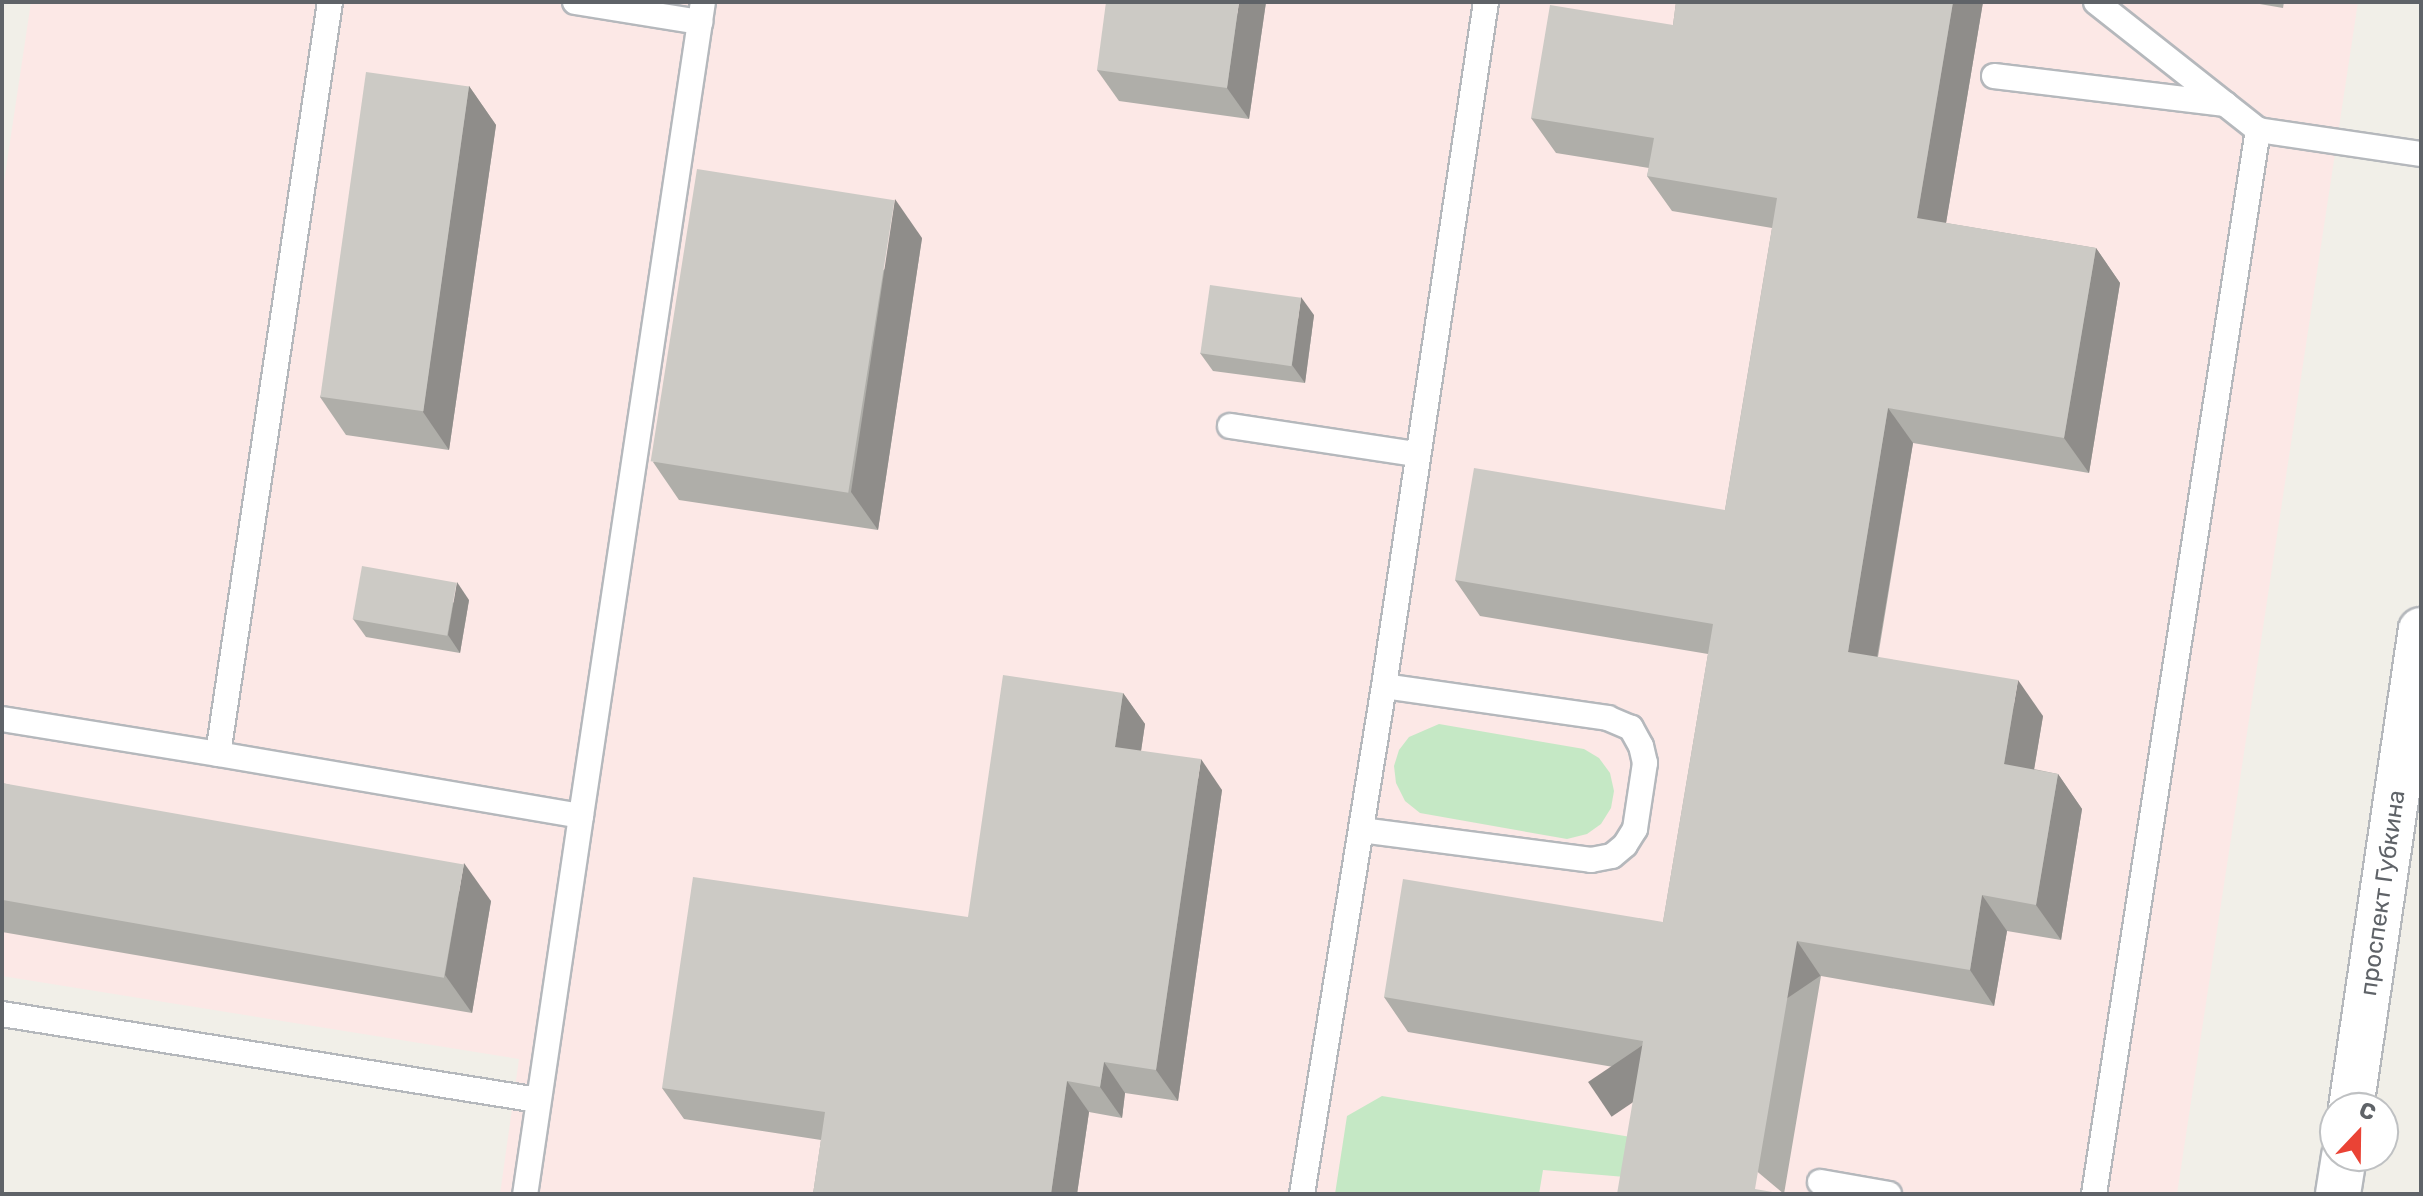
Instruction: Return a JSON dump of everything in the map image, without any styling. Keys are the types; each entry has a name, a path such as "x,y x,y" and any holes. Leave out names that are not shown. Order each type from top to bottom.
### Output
{"street":[{"name":"проспект Губкина","path":"2353,1092 2421,630"},
{"path":"2338,1194 2341,1172"}],"lane":[{"path":"218,754 330,2"},
{"path":"525,1194 702,12 575,2"},
{"path":"1302,1194 1384,686 1416,454 1486,2"},
{"path":"2096,2 2258,130 2421,154"},
{"path":"1994,76 2227,105"},
{"path":"2094,1194 2258,130"},
{"path":"1230,426 1416,454"},
{"path":"1361,830 1591,860 1612,856 1625,845 1635,829 1645,763 1641,746 1631,728 1608,718 1384,686"},
{"path":"2,719 581,816"},
{"path":"2,1014 538,1100"},
{"path":"1820,1182 1889,1194"}],"shaded area":[{"path":"31,2 2358,2 2177,1194 500,1194 519,1059 2,976 2,195"}],"green space":[{"path":"1439,724 1584,749 1599,758 1610,773 1614,791 1611,808 1601,824 1587,834 1567,839 1420,813 1405,801 1396,783 1394,766 1399,750 1409,737"},
{"path":"1382,1096 1631,1137 1625,1177 1543,1170 1539,1194 1335,1194 1347,1116"}],"building":[{"path":"1106,2 1239,2 1227,88 1097,70"},
{"path":"1676,2 1953,2 1917,218 2096,248 2064,438 1888,408 1848,652 2018,680 2004,764 2058,774 2036,905 1982,895 1970,970 1797,941 1755,1189 1784,1194 1617,1194 1643,1041 1384,997 1403,879 1663,922 1713,624 1455,580 1474,468 1725,510 1777,198 1647,176 1654,138 1531,118 1550,5 1673,25"},
{"path":"366,72 469,86 423,411 320,397"},
{"path":"697,169 895,200 848,493 651,461"},
{"path":"1210,285 1301,298 1292,366 1200,353"},
{"path":"362,566 457,583 447,636 353,619"},
{"path":"1003,675 1123,693 1115,747 1201,759 1156,1070 1104,1062 1100,1087 1067,1081 1051,1194 813,1194 825,1112 662,1088 693,877 968,917"},
{"path":"2,783 464,864 444,978 2,900"}]}
